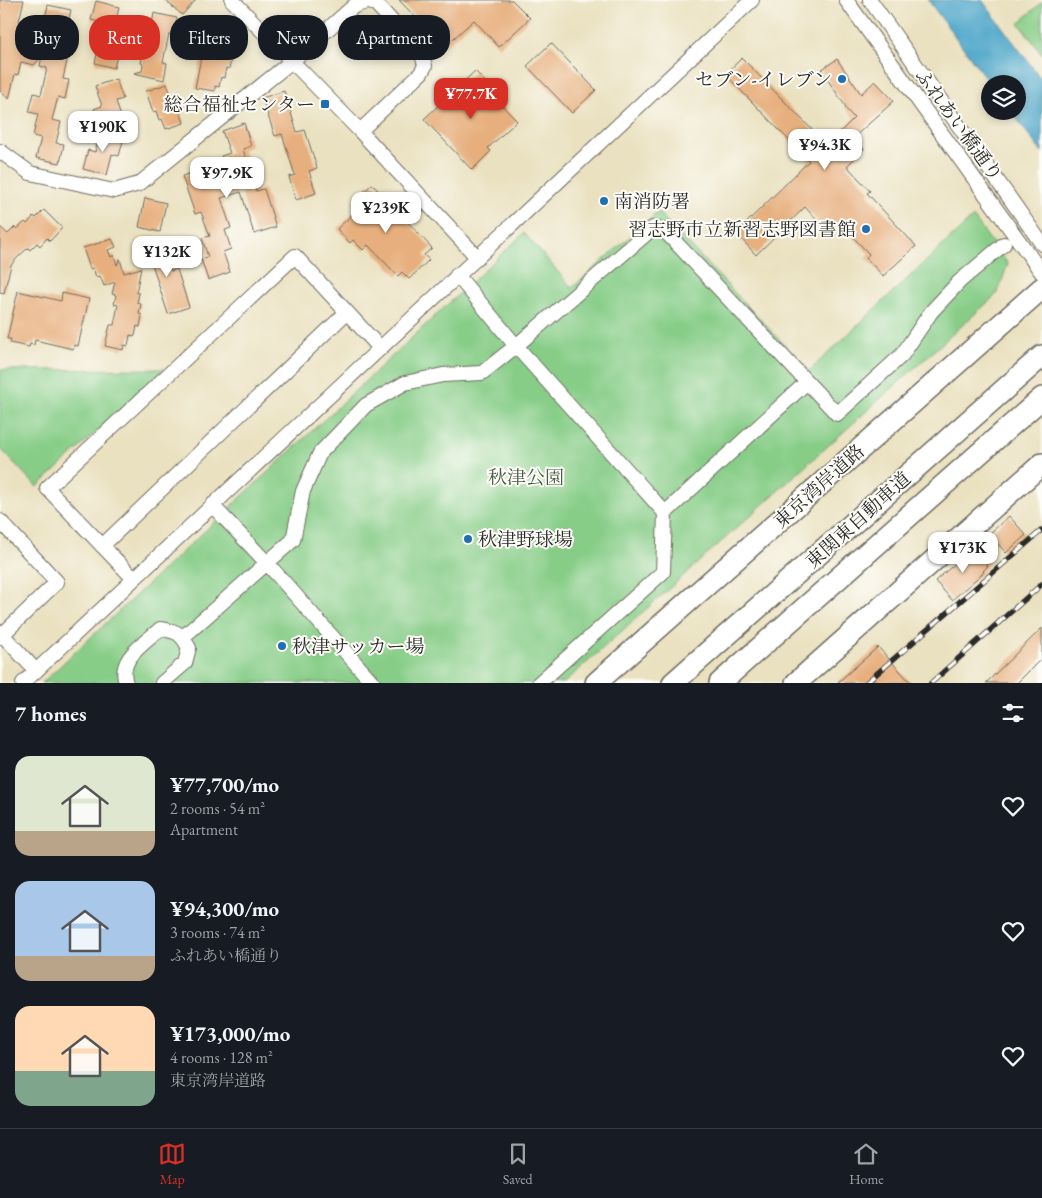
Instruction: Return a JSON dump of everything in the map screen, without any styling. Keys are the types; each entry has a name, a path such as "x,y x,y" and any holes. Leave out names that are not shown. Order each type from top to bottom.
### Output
{"highway":[{"name":"東京湾岸道路","path":"596,683 1042,288"},
{"name":"東関東自動車道","path":"681,676 1042,356"},
{"name":"東関東自動車道","path":"720,683 1042,398"},
{"path":"796,683 1042,464"}],"street":[{"path":"232,0 360,131 476,257"},
{"path":"23,683 752,0"},
{"name":"ふれあい橋通り","path":"846,0 1042,273"},
{"name":"ふれあい橋通り","path":"870,0 1042,244"},
{"path":"0,151 30,173 114,191 139,184 292,61 354,6 366,2 376,4 422,54 425,66 421,73 360,131"},
{"path":"183,637 292,540 303,491 320,453 366,405 405,383 444,375 482,373 653,228 664,230 837,414 902,356 931,312 960,281 1004,244"},
{"path":"134,579 47,488 61,474 295,256 380,348"},
{"path":"457,275 516,346 665,513 664,572 539,683"},
{"path":"102,546 346,313"},
{"path":"665,513 808,382"},
{"path":"212,505 267,563 373,683"},
{"path":"0,521 58,582 1,635 36,671"},
{"path":"126,683 123,674 127,660 160,629 173,630 183,637 189,648 185,663 162,683"}],"green space":[{"path":"1042,2 1042,54 1019,23"},
{"name":"秋津公園","path":"658,212 809,371 973,217 1008,264 997,294 564,683 42,683 524,233 572,288"},
{"path":"165,369 37,487 0,448 0,370"}],"water":[{"path":"928,0 982,0 1042,80 1042,153 1018,120 1026,120 1026,75 983,75"}],"building":[{"path":"0,0 24,0 20,15 15,15 15,60 38,60 34,65 21,62 18,75 15,74 9,99 0,91"},
{"path":"165,0 196,0 182,15"},
{"path":"399,0 512,0 530,18 499,47 474,20 450,42 450,15 413,15"},
{"path":"96,1 119,7 117,15 92,15"},
{"path":"48,5 71,10 70,15 46,15"},
{"path":"154,13 170,16 170,34 163,62 167,63 164,80 134,73 142,71 142,60 160,60 160,15 154,15"},
{"path":"551,43 596,90 572,113 527,66"},
{"path":"742,58 827,145 854,118 845,108 821,70 837,59 861,94 875,81 894,101 853,138 864,149 847,166 870,191 867,193 916,246 883,276 866,258 869,254 840,223 829,233 805,207 756,255 736,233 809,161 725,74"},
{"path":"41,60 67,60 63,79 69,80 65,99 58,97 52,120 61,122 56,143 64,144 60,163 36,158 41,138 33,136 38,114 29,112 34,93 41,95 47,68 40,66"},
{"path":"96,60 116,60 114,68 95,63"},
{"path":"200,60 231,60 229,69 226,68 224,78 221,77 219,87 215,86 215,91 195,88"},
{"path":"475,71 492,89 489,92 517,121 488,148 491,151 472,170 424,119"},
{"path":"116,79 123,99 116,101 122,121 100,128 94,109 102,106 95,86"},
{"path":"167,84 172,97 175,96 184,123 166,129 162,119 159,120 156,111 153,112 146,91"},
{"path":"284,91 297,132 305,130 317,168 309,171 316,193 296,200 289,177 295,175 282,134 275,136 262,98"},
{"path":"244,123 251,146 243,149 256,191 264,189 276,227 254,234 241,192 221,198 231,228 225,230 231,249 223,252 230,272 208,280 201,259 208,257 202,238 210,236 201,212 195,214 182,176 223,163 221,156 230,153 222,131"},
{"path":"100,132 124,137 119,156 112,154 107,175 83,169 88,150 95,152"},
{"path":"372,184 432,248 424,255 429,260 409,279 402,272 398,276 368,245 363,250 353,240 350,243 337,229 361,206 355,200"},
{"path":"145,198 166,203 160,232 139,227"},
{"path":"44,210 62,228 50,241 47,238 40,246 37,243 30,250 28,248 19,256 11,265 4,293 0,292 0,227 8,234 15,227 17,229 25,222 27,224 34,216 36,218"},
{"path":"161,238 171,271 177,269 189,307 168,314 145,242"},
{"path":"112,239 116,247 108,250 111,257 114,255 117,265 120,259 124,273 141,268 136,293 139,293 137,303 141,304 139,314 142,315 140,327 137,326 135,336 130,335 128,346 124,345 123,350 105,346 110,325 114,325 118,305 114,304 116,295 112,294 115,282 104,286 100,276 96,277 93,268 90,269 83,248"},
{"path":"18,291 61,301 62,293 89,299 78,346 74,345 73,349 35,340 34,345 30,344 29,347 10,343 11,339 7,339"},
{"path":"1009,516 1026,535 1006,553 989,534"},
{"path":"972,549 989,562 986,565 988,566 984,572 952,600 935,581"},
{"path":"1042,628 1042,658 1017,683 986,683"},
{"path":"878,647 911,683 837,683"}],"railway":[{"path":"866,683 1042,530"},
{"path":"931,683 1042,584"}],"place":[{"name":"セブン-イレブン","path":"842,79"},
{"name":"総合福祉センター","path":"325,104"},
{"name":"南消防署","path":"604,201"},
{"name":"習志野市立新習志野図書館","path":"866,229"},
{"name":"秋津野球場","path":"468,539"},
{"name":"秋津サッカー場","path":"282,646"}]}
